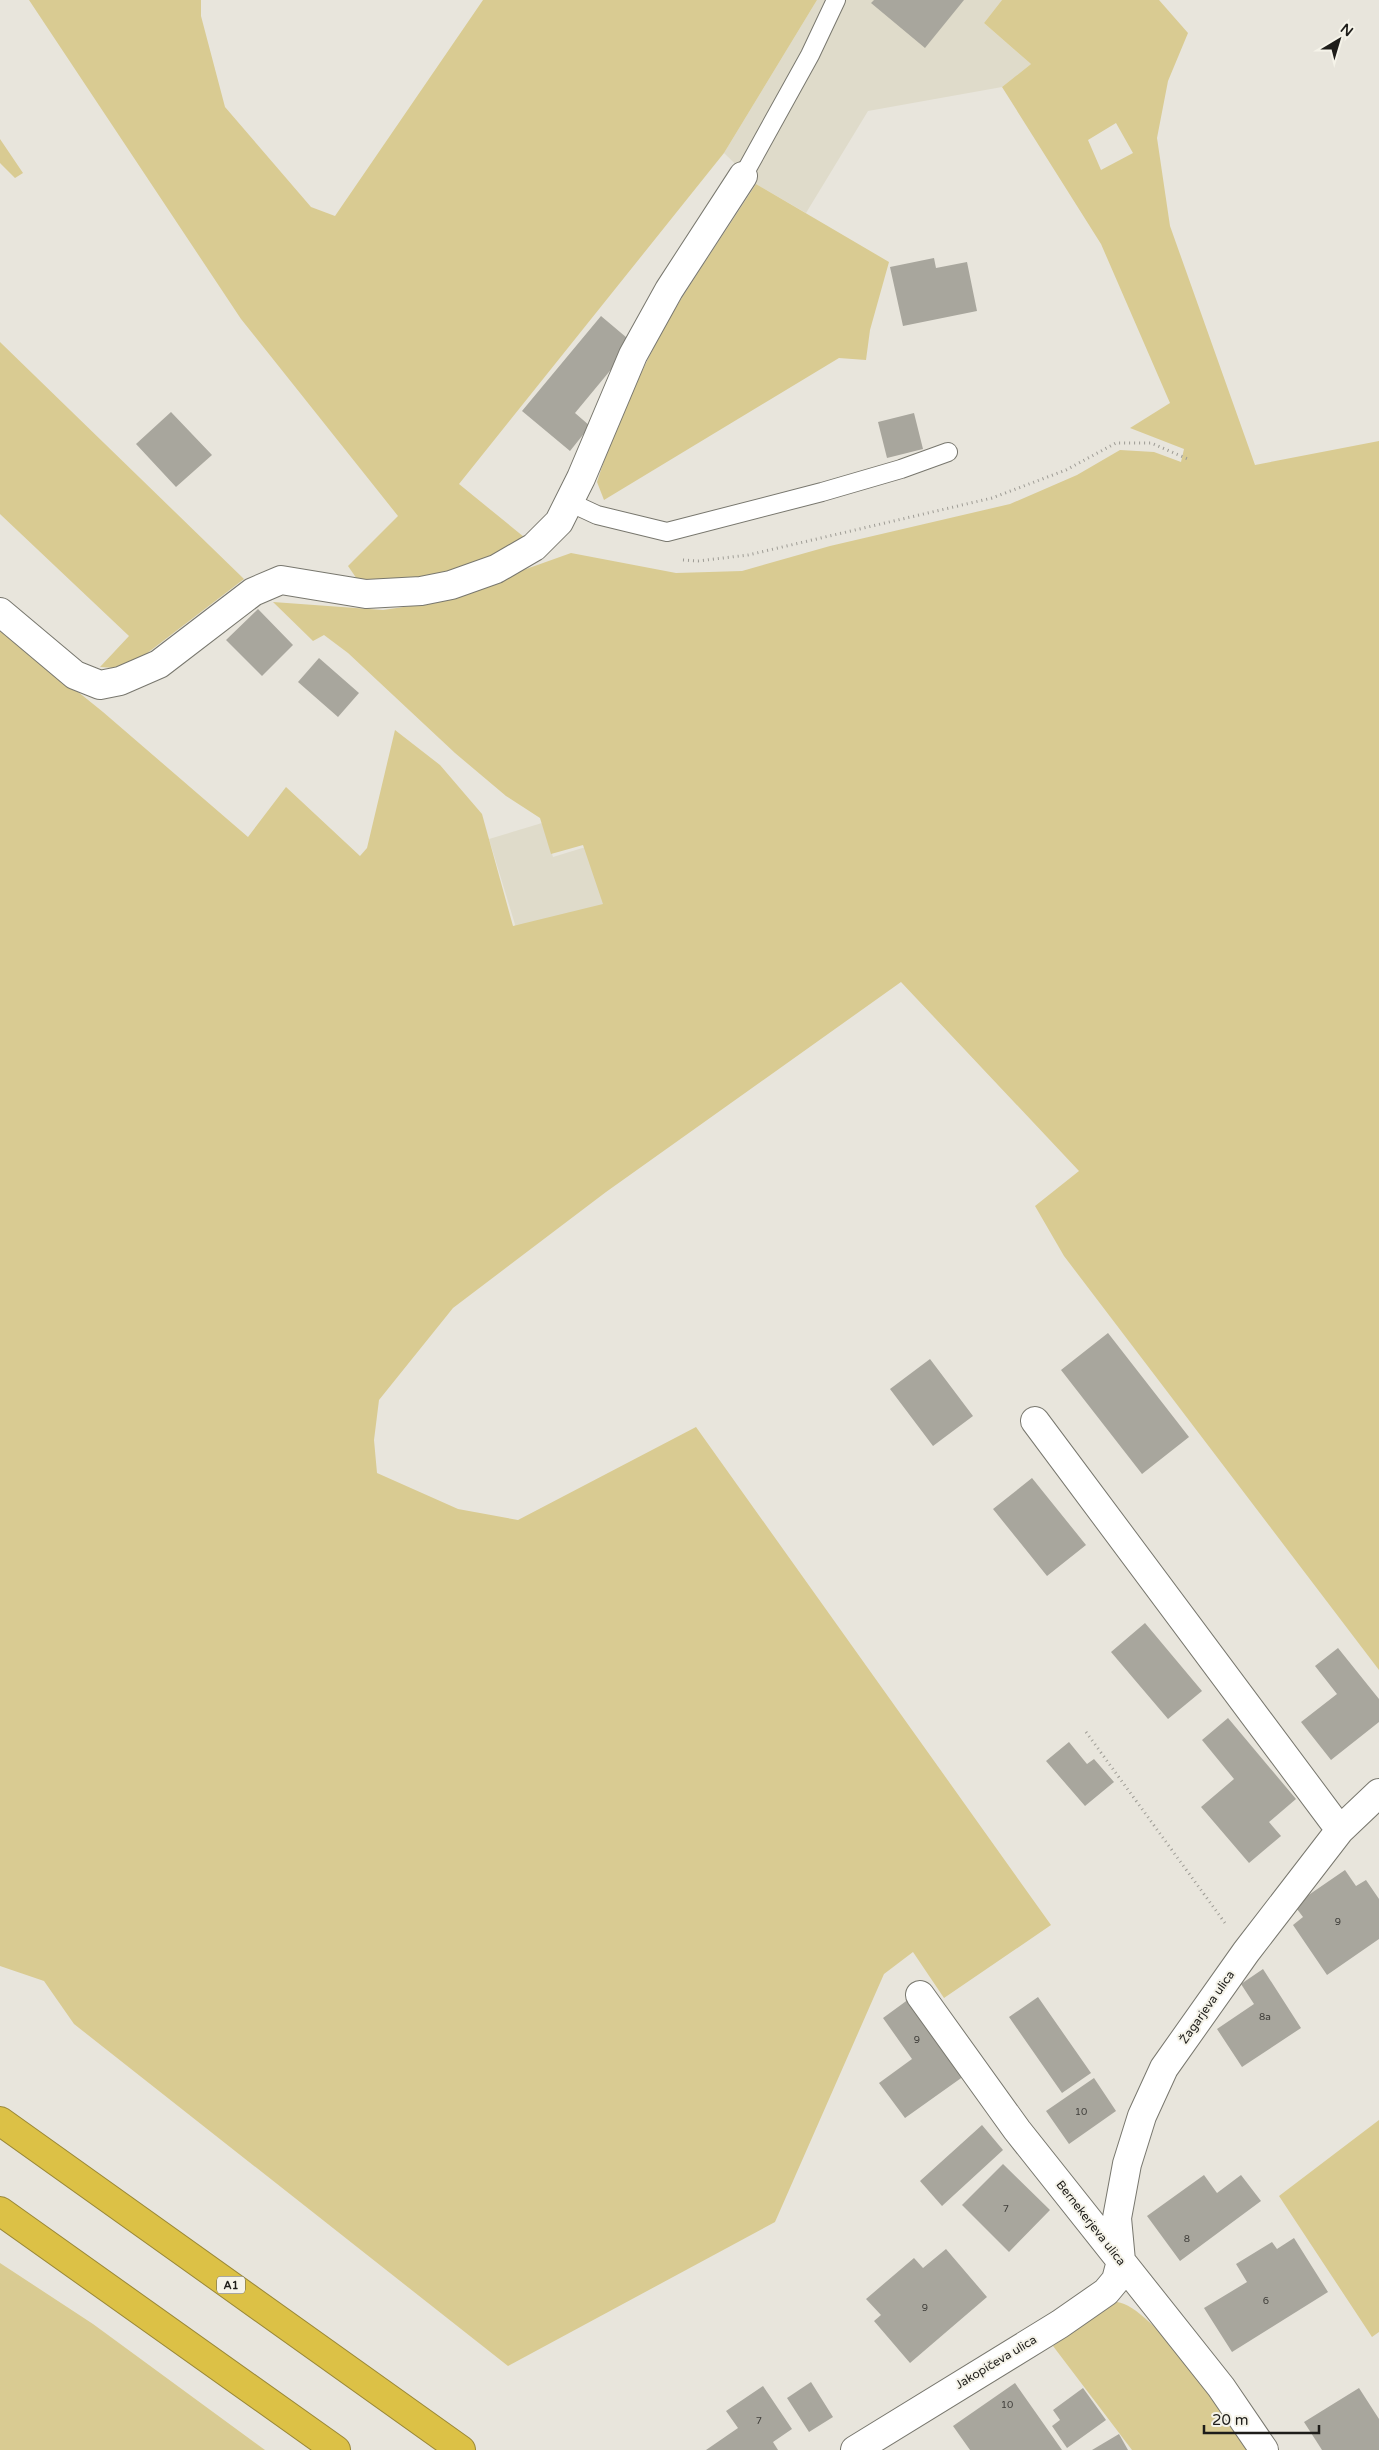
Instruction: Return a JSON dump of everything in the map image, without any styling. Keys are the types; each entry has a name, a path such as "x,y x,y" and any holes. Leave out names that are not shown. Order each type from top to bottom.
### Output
{"highway":[{"name":"A1","path":"0,2121 461,2450"},
{"path":"0,2211 336,2450"}],"street":[{"path":"0,612 74,675 100,685 120,681 159,664 253,592 281,580 366,594 421,591 451,585 496,569 534,547 559,522 638,347 669,290 743,176"},
{"path":"1035,1421 1340,1830"},
{"name":"Žagarjeva ulica","path":"1121,2260 1117,2218 1127,2164 1142,2116 1164,2068 1246,1952 1340,1830 1379,1793"},
{"name":"Bernekerjeva ulica","path":"920,1995 1018,2130 1221,2387 1264,2450"},
{"name":"Jakopičeva ulica","path":"855,2450 1060,2324 1106,2292 1116,2280 1121,2260"}],"lane":[{"path":"743,176 810,55 836,0"},
{"path":"569,502 597,515 667,532 822,492 901,469 948,452"}],"path":[{"path":"681,560 698,561 748,555 992,498 1066,470 1116,443 1151,443 1190,460"},
{"path":"1086,1732 1246,1952"}],"shaded area":[{"path":"29,0 201,0 201,16 225,107 311,207 335,216 483,0 817,0 724,153 459,484 524,537 483,560 434,578 359,582 348,566 398,516 241,319"},
{"path":"817,0 1002,0 984,23 1031,64 1002,87 868,111 806,213 756,184 724,153"},
{"path":"1002,0 1159,0 1188,33 1168,81 1157,138 1170,226 1255,465 1379,441 1379,1670 1064,1256 1035,1206 1079,1171 901,982 606,1192 453,1308 379,1400 374,1440 377,1473 458,1509 518,1520 696,1427 1051,1925 944,1998 913,1952 884,1974 775,2222 508,2366 74,2024 44,1981 0,1966 0,629 103,712 248,837 286,787 360,856 367,848 395,730 440,765 482,814 513,926 603,904 583,845 551,854 540,818 506,796 455,753 348,653 324,635 313,641 273,602 383,610 431,603 571,553 676,573 742,571 830,546 1010,504 1077,475 1120,450 1154,452 1181,462 1184,449 1130,428 1170,403 1101,244 1002,87 1031,64 984,23","holes":["1116,123 1133,153 1101,170 1088,140"]},
{"path":"0,139 23,173 15,178 0,163"},
{"path":"756,184 889,262 870,330 866,360 839,358 604,500 597,482 614,436 646,363 683,296"},
{"path":"0,342 244,579 146,654 115,668 100,667 129,636 0,514"},
{"path":"542,823 553,857 589,846 607,904 517,931 489,839"},
{"path":"1379,2120 1379,2332 1372,2337 1279,2196"},
{"path":"0,2263 93,2324 265,2450 0,2450"},
{"path":"1117,2302 1132,2308 1150,2322 1169,2342 1207,2390 1249,2450 1132,2450 1053,2346"}],"building":[{"path":"874,0 964,0 925,48 871,3"},
{"path":"934,258 936,268 967,262 977,311 903,326 890,267"},
{"path":"601,316 633,343 575,413 590,426 570,451 522,411"},
{"path":"171,412 212,455 176,487 136,444"},
{"path":"914,413 923,449 887,458 878,422"},
{"path":"258,609 293,645 262,676 226,640"},
{"path":"319,658 359,693 338,717 298,682"},
{"path":"1108,1333 1189,1437 1142,1474 1061,1370"},
{"path":"930,1359 973,1416 933,1446 890,1389"},
{"path":"1032,1478 1086,1545 1047,1576 993,1509"},
{"path":"1145,1623 1202,1691 1168,1719 1111,1652"},
{"path":"1338,1648 1379,1699 1379,1722 1331,1760 1301,1722 1337,1694 1315,1666"},
{"path":"1228,1718 1296,1799 1269,1822 1281,1836 1249,1863 1201,1807 1234,1779 1202,1740"},
{"path":"1069,1742 1087,1764 1094,1759 1114,1782 1085,1806 1046,1761"},
{"path":"1345,1870 1356,1886 1366,1880 1379,1899 1379,1939 1327,1975 1293,1925 1303,1917 1294,1905"},
{"path":"1263,1969 1301,2028 1242,2067 1217,2029 1254,2004 1241,1984"},
{"path":"1038,1997 1091,2073 1062,2093 1009,2017"},
{"path":"909,1999 964,2076 905,2118 879,2083 912,2059 883,2018"},
{"path":"1094,2078 1116,2111 1069,2144 1046,2111"},
{"path":"982,2125 1003,2150 942,2206 920,2181"},
{"path":"1003,2164 1050,2210 1009,2252 962,2205"},
{"path":"1204,2175 1217,2193 1241,2175 1261,2201 1180,2261 1147,2216"},
{"path":"1294,2238 1328,2292 1232,2352 1204,2308 1247,2282 1236,2264 1272,2242 1277,2249"},
{"path":"946,2249 987,2297 910,2363 874,2321 881,2315 866,2299 914,2258 923,2268"},
{"path":"811,2382 833,2417 809,2432 787,2398"},
{"path":"1015,2383 1062,2450 970,2450 953,2426"},
{"path":"763,2386 792,2429 773,2442 778,2450 706,2450 738,2428 726,2411"},
{"path":"1083,2388 1106,2420 1067,2448 1052,2426 1060,2420 1053,2410"},
{"path":"1359,2388 1379,2419 1379,2450 1322,2450 1304,2422"},
{"path":"1119,2434 1128,2450 1092,2450"}]}
